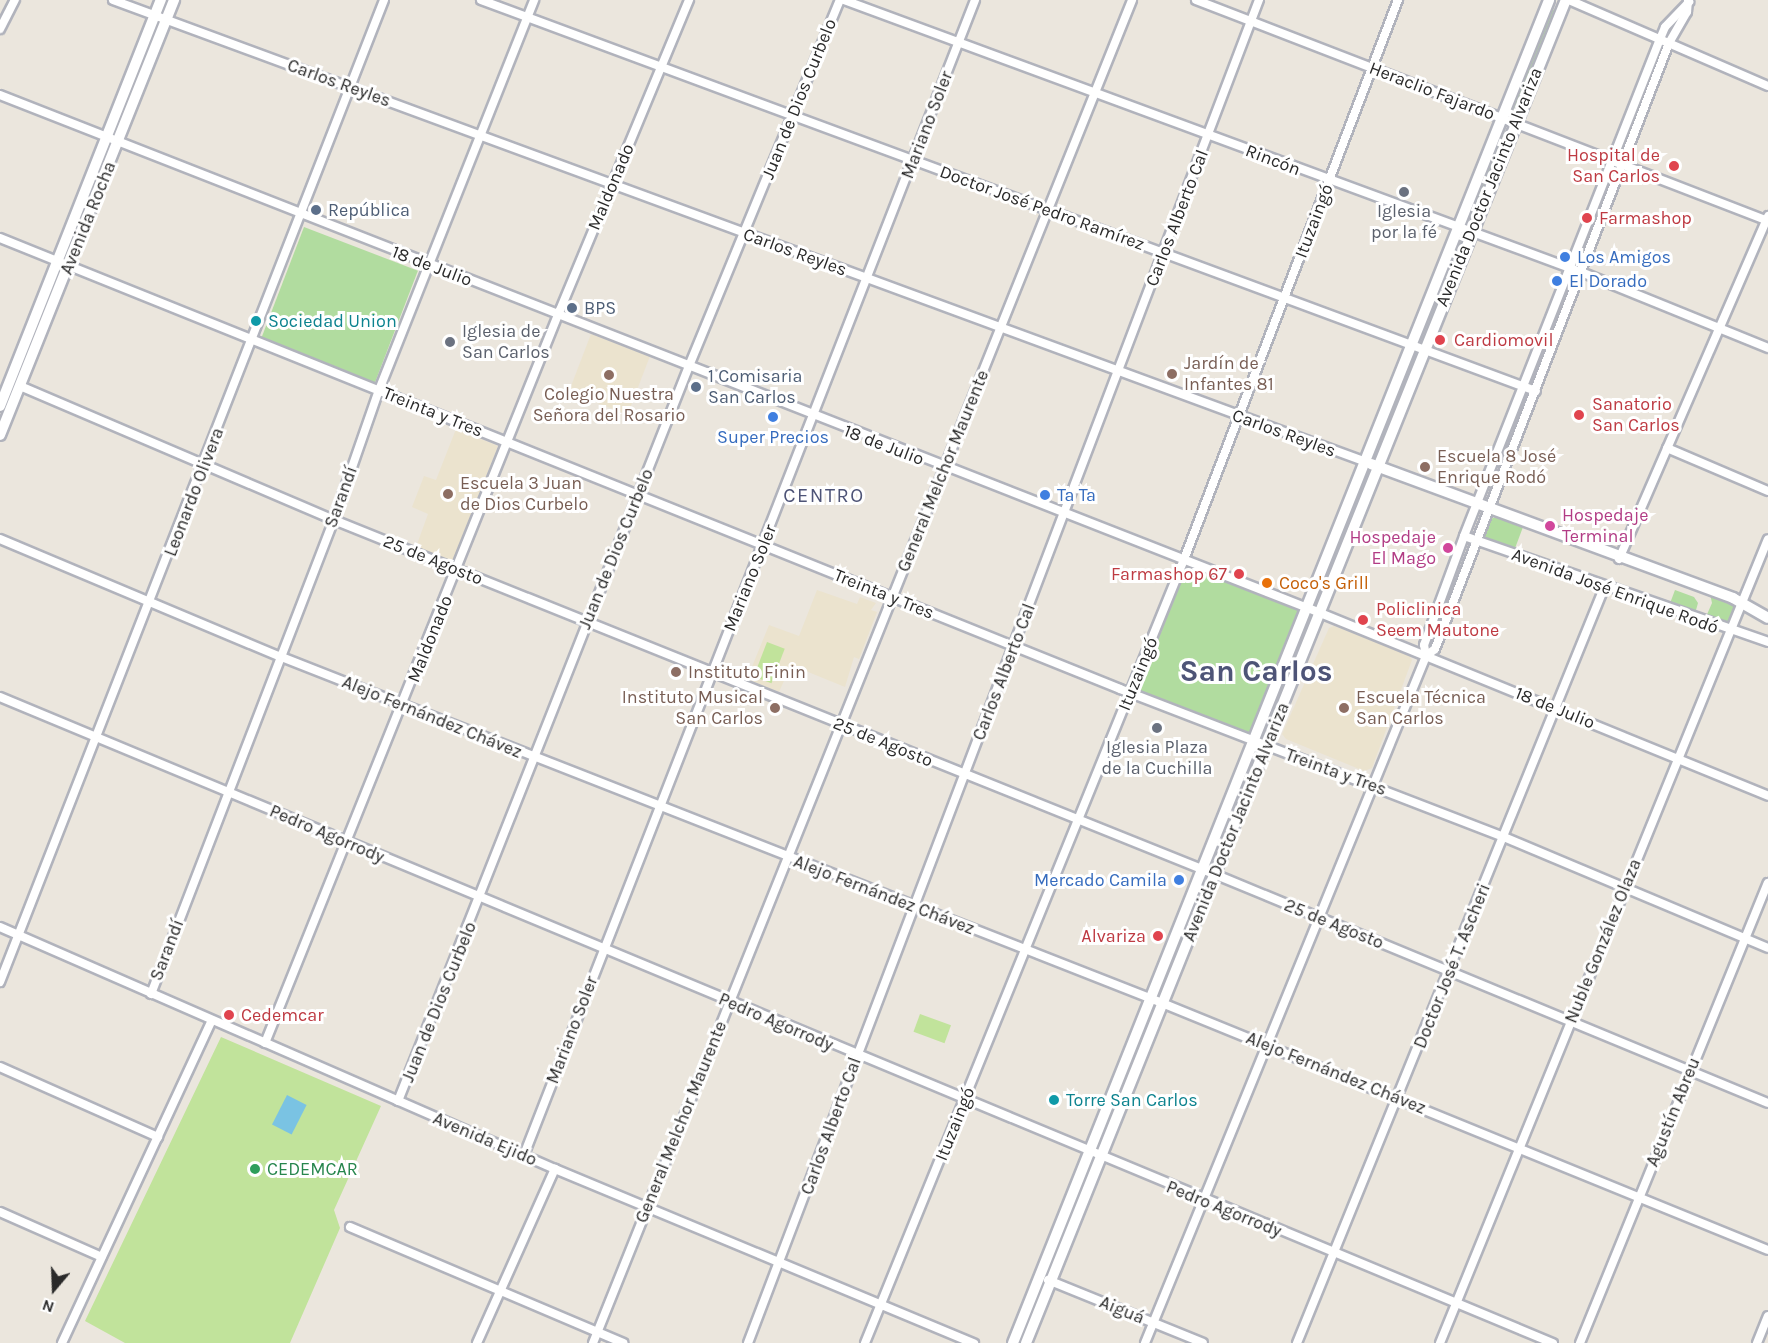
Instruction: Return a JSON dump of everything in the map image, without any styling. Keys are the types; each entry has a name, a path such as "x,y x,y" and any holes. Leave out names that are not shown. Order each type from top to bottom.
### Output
{"main road":[{"name":"Avenida Rocha","path":"63,263 106,138 161,0"},
{"name":"Avenida Rocha","path":"0,406 118,142 174,0"},
{"path":"1548,1 1568,3"},
{"name":"Avenida Doctor Jacinto Alvariza","path":"1026,1343 1090,1154 1548,1"},
{"name":"Avenida Doctor Jacinto Alvariza","path":"1013,1343 1046,1279 1101,1158 1515,124 1568,3"},
{"name":"Avenida Rocha","path":"0,435 10,382"},
{"name":"Carlos Reyles","path":"1366,462 1477,504"},
{"name":"Avenida José Enrique Rodó","path":"1477,504 1619,559 1741,602 1768,618"}],"street":[{"path":"0,29 15,0"},
{"name":"Carlos Reyles","path":"112,0 1366,462"},
{"name":"Leonardo Olivera","path":"0,982 21,936 384,0"},
{"name":"Doctor José Pedro Ramírez","path":"481,0 1536,391"},
{"name":"Sarandí","path":"151,994 333,520 379,390 534,0"},
{"name":"Maldonado","path":"265,1043 458,570 558,315 689,0"},
{"name":"Rincón","path":"842,0 1581,272 1768,348"},
{"name":"Juan de Dios Curbelo","path":"398,1101 482,898 587,623 689,366 842,0"},
{"name":"Mariano Soler","path":"524,1155 868,279 975,0"},
{"name":"General Melchor Maurente","path":"593,1343 1132,0"},
{"name":"Heraclio Fajardo","path":"1196,0 1767,219"},
{"name":"Carlos Alberto Cal","path":"748,1343 780,1264 1259,0"},
{"name":"Ituzaingó","path":"865,1343 1183,561 1398,0"},
{"path":"1426,656 1424,645 1464,537 1614,159 1659,39 1665,27 1689,1"},
{"path":"1145,1343 1322,919 1426,656 1435,649 1669,44 1689,1"},
{"path":"1568,3 1768,86"},
{"name":"18 de Julio","path":"0,95 813,417 1320,613 1768,796"},
{"path":"1619,559 1767,219"},
{"name":"Treinta y Tres","path":"0,238 1130,693 1504,837 1625,890 1768,948"},
{"name":"25 de Agosto","path":"10,382 333,520 1214,874 1768,1103"},
{"path":"1667,447 1768,491"},
{"name":"Avenida José Enrique Rodó","path":"1464,537 1729,632 1768,642"},
{"name":"Alejo Fernández Chávez","path":"0,539 279,657 788,858 1151,998 1768,1250"},
{"name":"Nuble González Olaza","path":"1440,1343 1768,539"},
{"name":"Doctor José T. Ascheri","path":"1297,1343 1336,1255 1604,588"},
{"name":"Pedro Agorrody","path":"0,697 1090,1154 1552,1343"},
{"name":"Agustín Abreu","path":"1581,1343 1638,1197 1768,883"},
{"name":"Avenida Ejido","path":"0,927 555,1169 974,1343"},
{"path":"62,1343 212,1020"},
{"path":"0,1067 158,1137"},
{"path":"477,1343 555,1169"},
{"path":"0,1212 102,1257"},
{"path":"350,1227 623,1343"},
{"name":"Aiguá","path":"1046,1279 1203,1343"},
{"path":"1757,1343 1768,1317"}],"shaded area":[{"name":"Colegio Nuestra Señora del Rosario","path":"591,334 650,357 628,414 569,392"},
{"name":"Escuela 3 Juan de Dios Curbelo","path":"456,429 498,446 452,562 416,547 428,514 412,507 424,476 436,480"},
{"path":"817,590 857,604 860,597 876,603 871,610 877,612 859,659 854,657 845,687 791,665 779,692 747,679 769,625 799,636"},
{"name":"Escuela Técnica San Carlos","path":"1334,626 1408,654 1412,660 1372,768 1364,771 1286,739 1282,734 1329,628"}],"green space":[{"path":"1551,9 1558,11 1513,111 1511,109"},
{"path":"1505,130 1471,219 1469,219 1503,131"},
{"path":"304,227 418,271 375,383 261,339"},
{"path":"1458,241 1462,242 1421,339 1420,338"},
{"path":"1415,356 1376,462 1371,460"},
{"path":"1366,472 1363,490 1316,604 1313,603"},
{"path":"1496,517 1523,527 1514,551 1482,540 1490,519"},
{"path":"1186,567 1300,611 1252,736 1138,692"},
{"path":"1675,590 1694,597 1698,603 1696,610 1691,613 1669,606"},
{"path":"1710,594 1735,604 1728,622 1705,619 1712,603"},
{"path":"1310,614 1264,735 1261,733"},
{"path":"767,642 785,649 771,683 754,677"},
{"path":"1255,747 1261,749 1212,860 1211,859"},
{"path":"1202,884 1163,987 1161,988 1160,987"},
{"path":"1152,1012 1101,1142 1099,1143 1098,1142"},
{"path":"920,1014 951,1025 945,1043 914,1032"},
{"name":"CEDEMCAR","path":"221,1037 381,1106 334,1210 340,1228 290,1343 125,1343 85,1321"}],"water":[{"path":"287,1095 307,1105 292,1134 272,1124"}],"place":[{"name":"Hospital de San Carlos","path":"1674,166"},
{"name":"Iglesia por la fé","path":"1404,192"},
{"name":"República","path":"316,210"},
{"name":"Farmashop","path":"1587,218"},
{"name":"Los Amigos","path":"1565,257"},
{"name":"El Dorado","path":"1557,281"},
{"name":"BPS","path":"572,308"},
{"name":"Sociedad Union","path":"256,321"},
{"name":"Cardiomovil","path":"1440,340"},
{"name":"Iglesia de San Carlos","path":"450,342"},
{"name":"Jardín de Infantes 81","path":"1172,374"},
{"name":"Colegio Nuestra Señora del Rosario","path":"609,375"},
{"name":"1 Comisaria San Carlos","path":"696,387"},
{"name":"Sanatorio San Carlos","path":"1579,415"},
{"name":"Super Precios","path":"773,417"},
{"name":"Escuela 8 José Enrique Rodó","path":"1425,467"},
{"name":"Escuela 3 Juan de Dios Curbelo","path":"448,494"},
{"name":"Ta Ta","path":"1045,495"},
{"name":"Hospedaje Terminal","path":"1550,526"},
{"name":"Hospedaje El Mago","path":"1448,548"},
{"name":"Farmashop 67","path":"1239,574"},
{"name":"Coco's Grill","path":"1267,583"},
{"name":"Policlinica Seem Mautone","path":"1363,620"},
{"name":"Instituto Finin","path":"676,672"},
{"name":"Instituto Musical San Carlos","path":"775,708"},
{"name":"Escuela Técnica San Carlos","path":"1344,708"},
{"name":"Iglesia Plaza de la Cuchilla","path":"1157,728"},
{"name":"Mercado Camila","path":"1179,880"},
{"name":"Alvariza","path":"1158,936"},
{"name":"Cedemcar","path":"229,1015"},
{"name":"Torre San Carlos","path":"1054,1100"},
{"name":"CEDEMCAR","path":"255,1169"}],"district":[{"name":"CENTRO","path":"824,495"},
{"name":"San Carlos","path":"1256,671"}]}
